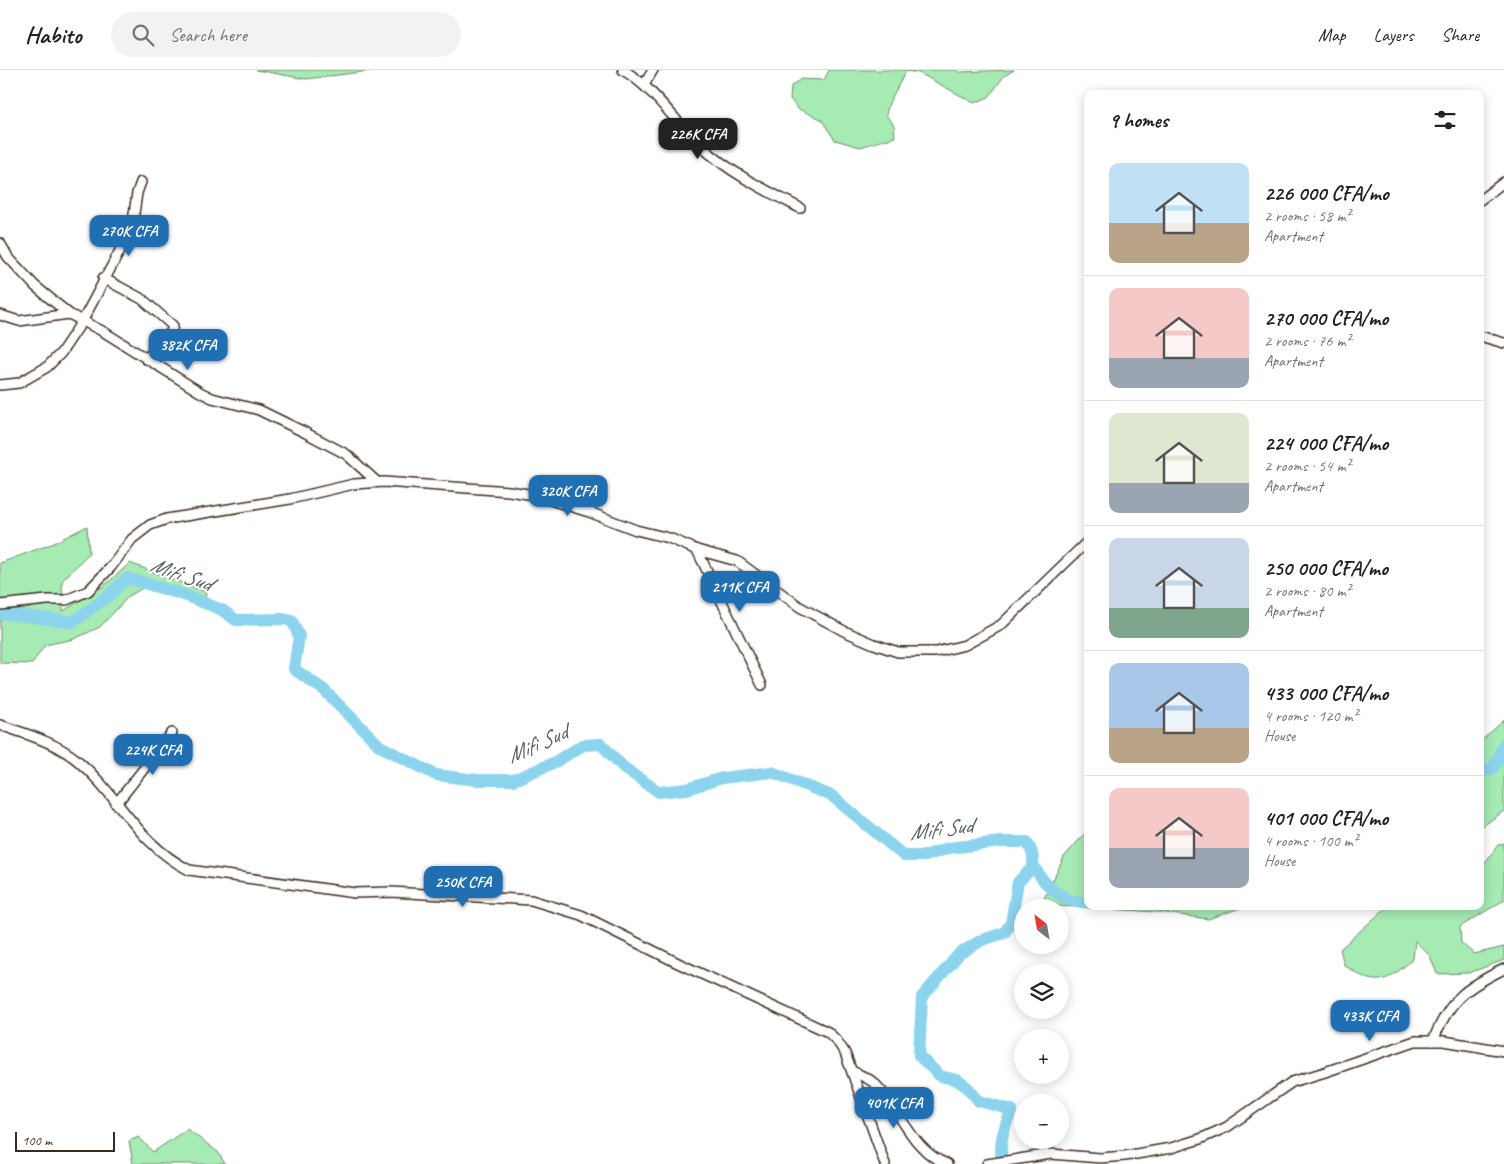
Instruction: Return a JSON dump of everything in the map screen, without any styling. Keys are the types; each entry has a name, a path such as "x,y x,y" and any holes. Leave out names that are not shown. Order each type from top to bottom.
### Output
{"street":[{"path":"623,70 644,84 684,131 729,170 800,208"},
{"path":"644,84 652,70"},
{"path":"0,385 19,383 47,367 61,353 83,320 103,278 132,228 136,193 141,182"},
{"path":"1484,197 1504,182"},
{"path":"0,243 8,257 34,286 69,314 83,320 212,398 259,410 346,454 378,482"},
{"path":"103,278 142,299 173,326 171,332 146,359"},
{"path":"0,315 19,321 69,314"},
{"path":"1484,337 1504,343"},
{"path":"0,605 77,598 88,591 111,567 136,534 150,525 167,520 290,499 354,484 378,482 534,495 589,512 636,530 669,538 697,550 738,561 800,607 874,644 907,653 936,652 965,645 1001,626 1084,545"},
{"path":"697,550 762,685"},
{"path":"0,725 51,744 76,759 97,779 141,835 172,861 189,870 355,893 392,892 531,900 581,915 680,964 828,1032 837,1040 852,1070 885,1164"},
{"path":"116,804 172,733"},
{"path":"1433,1041 1450,1007 1472,988 1504,969"},
{"path":"991,1163 1051,1154 1100,1158 1125,1156 1171,1148 1200,1139 1232,1124 1292,1082 1325,1072 1403,1043 1433,1041 1504,1051"},
{"path":"852,1070 875,1084 923,1147 934,1159 947,1164"}],"green space":[{"path":"256,70 370,70 370,71 306,79"},
{"path":"829,70 957,70 959,72 1014,70 1004,76 989,97 974,103 919,73 906,71 889,103 886,115 894,125 895,137 860,147 835,140 821,119 798,109 790,99 791,86 801,79 824,80"},
{"path":"87,526 89,553 62,581 63,611 105,585 130,563 206,592 204,608 146,586 129,596 100,627 74,639 45,645 32,664 0,663 0,563 54,543"},
{"path":"1504,720 1504,811 1484,825 1484,738"},
{"path":"1084,834 1084,908 1069,907 1069,899 1044,899 1064,857"},
{"path":"1504,843 1504,900 1460,927 1461,943 1474,954 1504,947 1504,960 1469,973 1437,974 1430,956 1415,941 1413,959 1387,978 1373,980 1344,965 1340,949 1384,910 1484,910 1484,864 1498,845"},
{"path":"1124,910 1234,910 1208,919 1157,912"},
{"path":"187,1129 218,1152 225,1164 133,1164 129,1141 139,1137 153,1152"}],"waterway":[{"name":"Mifi Sud","path":"0,613 73,622 108,596 127,578 187,596 222,610 236,620 283,619 292,621 299,636 294,669 324,690 380,746 436,775 477,780 514,780 555,762 583,745 601,744 623,767 659,792 687,789 722,778 772,772 832,796 904,856 925,856 948,848 1001,842 1027,842 1033,855 1034,866 1044,881 1065,898 1073,901 1084,902"},
{"name":"Mifi Sud","path":"1484,771 1494,767 1504,744"},
{"path":"1002,1164 1002,1136 1012,1110 979,1101 967,1087 957,1080 940,1076 919,1056 922,997 959,954 982,940 1004,933 1011,923 1018,882 1033,867"}]}
